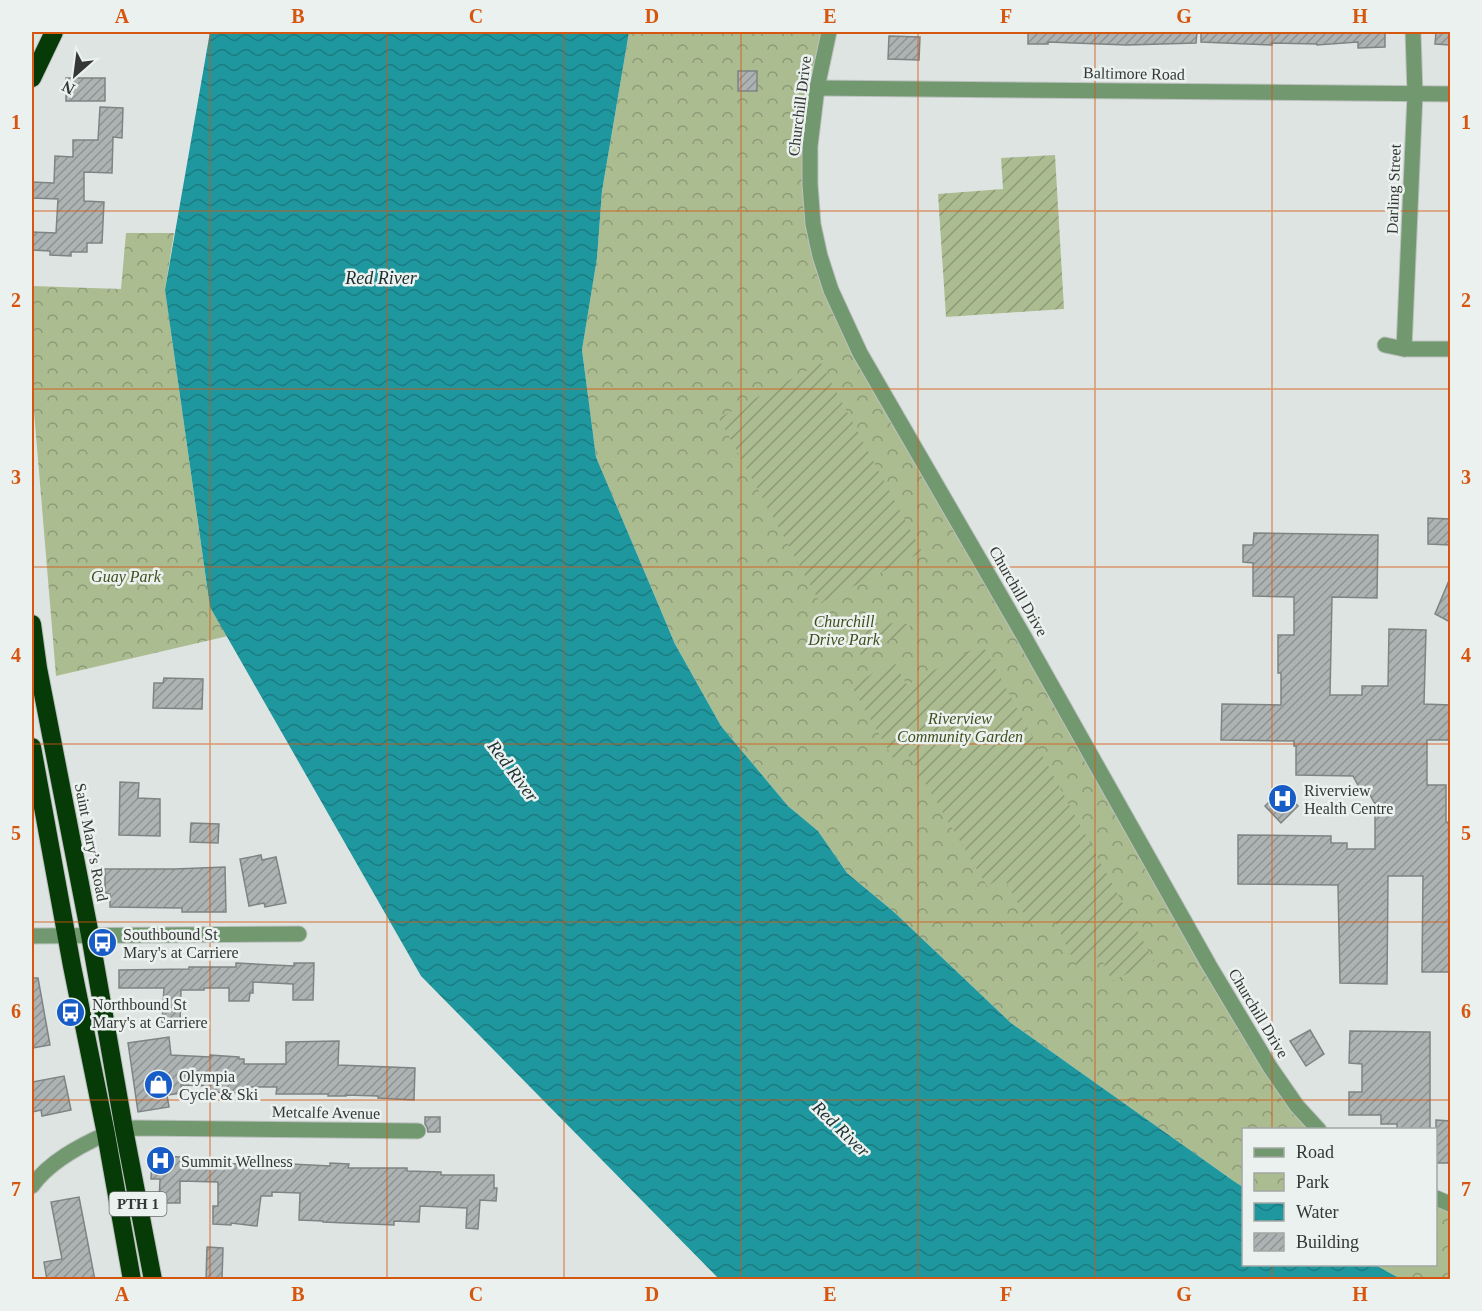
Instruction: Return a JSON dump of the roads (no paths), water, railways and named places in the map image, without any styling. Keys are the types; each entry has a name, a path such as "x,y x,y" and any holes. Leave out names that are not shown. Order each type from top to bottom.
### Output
{"highway":[{"path":"32,78 54,32"},
{"name":"Saint Mary’s Road","path":"32,624 38,696 90,935 153,1280"},
{"name":"PTH 1","path":"32,747 132,1280"},
{"path":"106,1134 124,1129"}],"street":[{"name":"Churchill Drive","path":"829,32 817,88 810,146 810,184 813,224 831,290 860,353 1022,633 1209,965 1270,1067 1297,1106 1317,1128"},
{"name":"Darling Street","path":"1404,349 1415,94 1413,32"},
{"name":"Baltimore Road","path":"817,88 1450,94"},
{"path":"1384,345 1404,349 1450,349"},
{"path":"32,936 299,934"},
{"name":"Metcalfe Avenue","path":"124,1129 418,1131"},
{"path":"32,1186 53,1165 106,1134"}],"water":[{"name":"Red River","path":"210,32 629,32 602,191 597,258 582,350 596,457 675,644 721,726 788,806 818,831 847,873 894,912 1011,1023 1242,1186 1242,1266 1377,1266 1401,1279 719,1279 421,976 210,607 165,290"}],"place":[{"name":"Riverview Health Centre","path":"1283,799"},
{"name":"Southbound St Mary's at Carriere","path":"102,943"},
{"name":"Northbound St Mary's at Carriere","path":"71,1013"},
{"name":"Olympia Cycle & Ski","path":"158,1085"},
{"name":"Summit Wellness","path":"160,1161"}],"park label":[{"name":"Guay Park","path":"126,576"},
{"name":"Churchill Drive Park","path":"844,630"},
{"name":"Riverview Community Garden","path":"960,727"}]}
